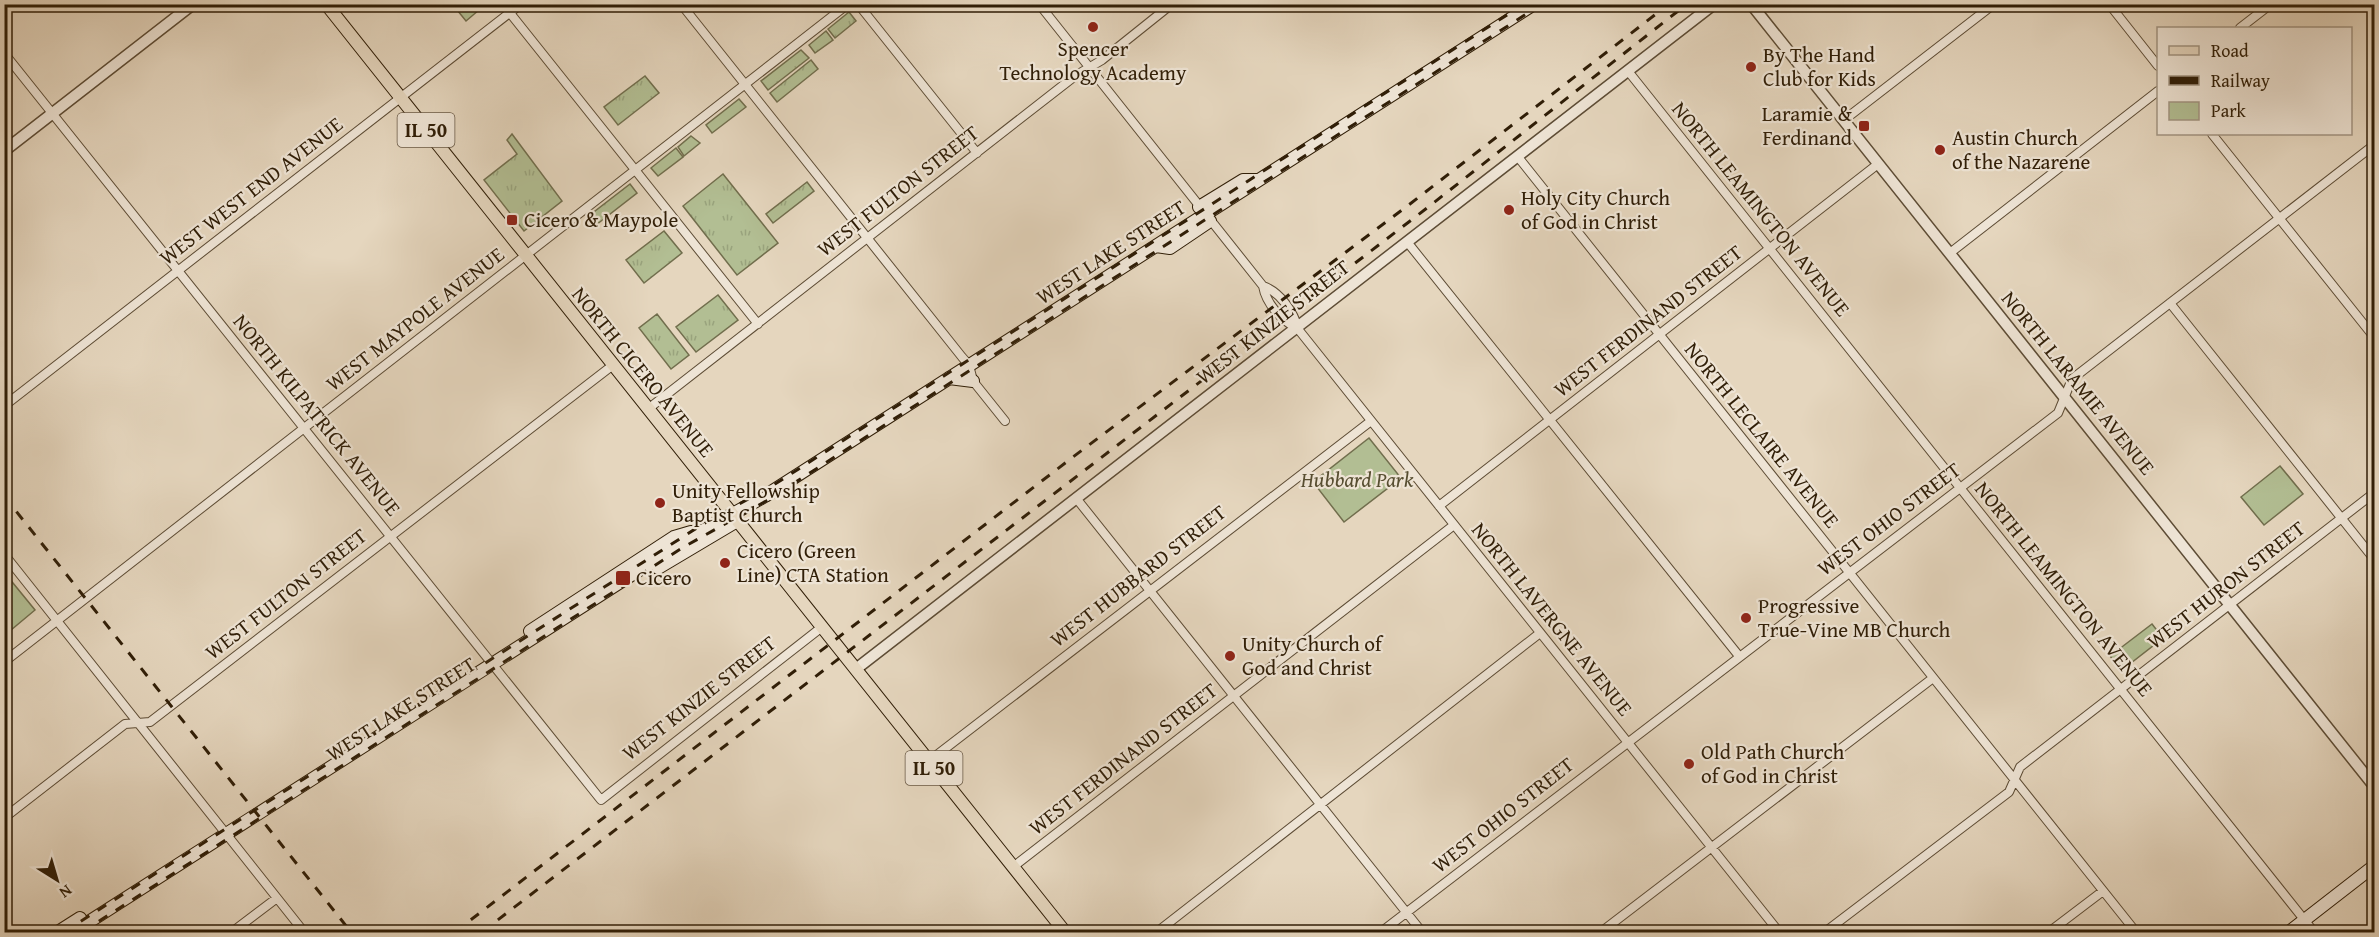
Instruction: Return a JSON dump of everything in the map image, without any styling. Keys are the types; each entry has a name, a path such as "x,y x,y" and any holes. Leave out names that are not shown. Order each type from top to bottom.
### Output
{"main road":[{"name":"NORTH CICERO AVENUE","path":"326,4 1065,933"},
{"name":"WEST LAKE STREET","path":"492,664 706,538 765,496 1534,4"},
{"path":"1156,246 1170,248 1243,180 1258,180"},
{"path":"949,378 973,381"},
{"name":"WEST LAKE STREET","path":"73,933 706,528 735,518"},
{"name":"WEST LAKE STREET","path":"58,933 226,835"},
{"name":"WEST LAKE STREET","path":"88,933 226,835"},
{"path":"2289,933 2374,866"}],"street":[{"path":"4,151 193,4"},
{"name":"WEST WEST END AVENUE","path":"4,406 521,4"},
{"path":"681,4 969,365 973,381 1005,421"},
{"name":"WEST MAYPOLE AVENUE","path":"4,662 848,4"},
{"path":"858,4 976,153"},
{"name":"NORTH LAVERGNE AVENUE","path":"1039,4 1263,286 1265,297 1286,323 1298,329 1779,933"},
{"name":"WEST FULTON STREET","path":"648,409 976,153 1172,4"},
{"name":"WEST KINZIE STREET","path":"856,669 1298,329 1714,4"},
{"name":"NORTH LARAMIE AVENUE","path":"1751,4 2374,786"},
{"path":"1844,120 1994,4"},
{"path":"2109,4 2157,65"},
{"path":"2241,27 2271,4"},
{"path":"510,13 758,324"},
{"name":"NORTH KILPATRICK AVENUE","path":"4,53 602,800"},
{"name":"NORTH LEAMINGTON AVENUE","path":"1628,71 2314,933"},
{"path":"1950,253 2157,93"},
{"path":"2213,135 2374,337"},
{"name":"WEST OHIO STREET","path":"1381,933 2058,413 2072,379 2374,145"},
{"name":"NORTH LECLAIRE AVENUE","path":"1518,157 2136,933"},
{"name":"WEST FERDINAND STREET","path":"1439,506 1878,164"},
{"path":"1408,243 1739,656"},
{"path":"2170,303 2374,559"},
{"name":"WEST FULTON STREET","path":"4,818 125,724 150,722 613,364"},
{"name":"WEST HUBBARD STREET","path":"929,761 1371,421"},
{"name":"WEST HURON STREET","path":"1825,933 2009,792 2020,767 2374,494"},
{"path":"1076,498 1422,933"},
{"name":"WEST FERDINAND STREET","path":"1013,867 1454,525"},
{"path":"4,554 304,933"},
{"name":"WEST KINZIE STREET","path":"602,800 822,627"},
{"path":"1157,933 1540,633"},
{"path":"1601,933 1933,678"},
{"path":"2049,933 2103,891"},
{"path":"232,933 276,898"}],"green space":[{"path":"453,5 475,5 479,10 466,21"},
{"path":"849,12 856,21 835,38 828,29"},
{"path":"826,31 833,40 815,53 809,45"},
{"path":"801,50 809,58 768,90 761,81"},
{"path":"811,60 818,69 777,102 770,93"},
{"path":"645,76 659,93 618,125 604,107"},
{"path":"739,99 746,107 712,133 706,125"},
{"path":"512,134 562,201 524,231 484,180 517,154 507,140"},
{"path":"691,136 700,143 684,156 678,147"},
{"path":"676,148 683,157 658,176 651,168"},
{"path":"723,174 778,243 737,275 683,206"},
{"path":"807,182 814,191 773,223 766,214"},
{"path":"630,184 637,193 596,225 590,215"},
{"path":"664,231 682,253 644,283 626,260"},
{"path":"718,295 738,320 696,352 676,327"},
{"path":"657,314 689,355 671,369 639,328"},
{"name":"Hubbard Park","path":"1369,438 1401,478 1344,522 1313,482"},
{"path":"2280,466 2303,494 2264,525 2241,497"},
{"path":"4,572 35,610 5,635 4,635"},
{"path":"2152,624 2163,638 2122,670 2110,656"}],"railway":[{"path":"64,932 703,524 772,486 1524,4"},
{"path":"82,932 682,548 766,501 1542,4"},
{"path":"455,932 1073,457 1406,207 1669,4"},
{"path":"482,932 1427,208 1687,4"},
{"path":"4,496 351,932"}],"place":[{"name":"Spencer Technology Academy","path":"1093,27"},
{"name":"By The Hand Club for Kids","path":"1751,67"},
{"name":"Laramie & Ferdinand","path":"1864,126"},
{"name":"Austin Church of the Nazarene","path":"1940,150"},
{"name":"Holy City Church of God in Christ","path":"1509,210"},
{"name":"Cicero & Maypole","path":"512,220"},
{"name":"Unity Fellowship Baptist Church","path":"660,503"},
{"name":"Cicero (Green Line) CTA Station","path":"725,563"},
{"name":"Cicero","path":"623,578"},
{"name":"Progressive True-Vine MB Church","path":"1746,618"},
{"name":"Unity Church of God and Christ","path":"1230,656"},
{"name":"Old Path Church of God in Christ","path":"1689,764"}]}
